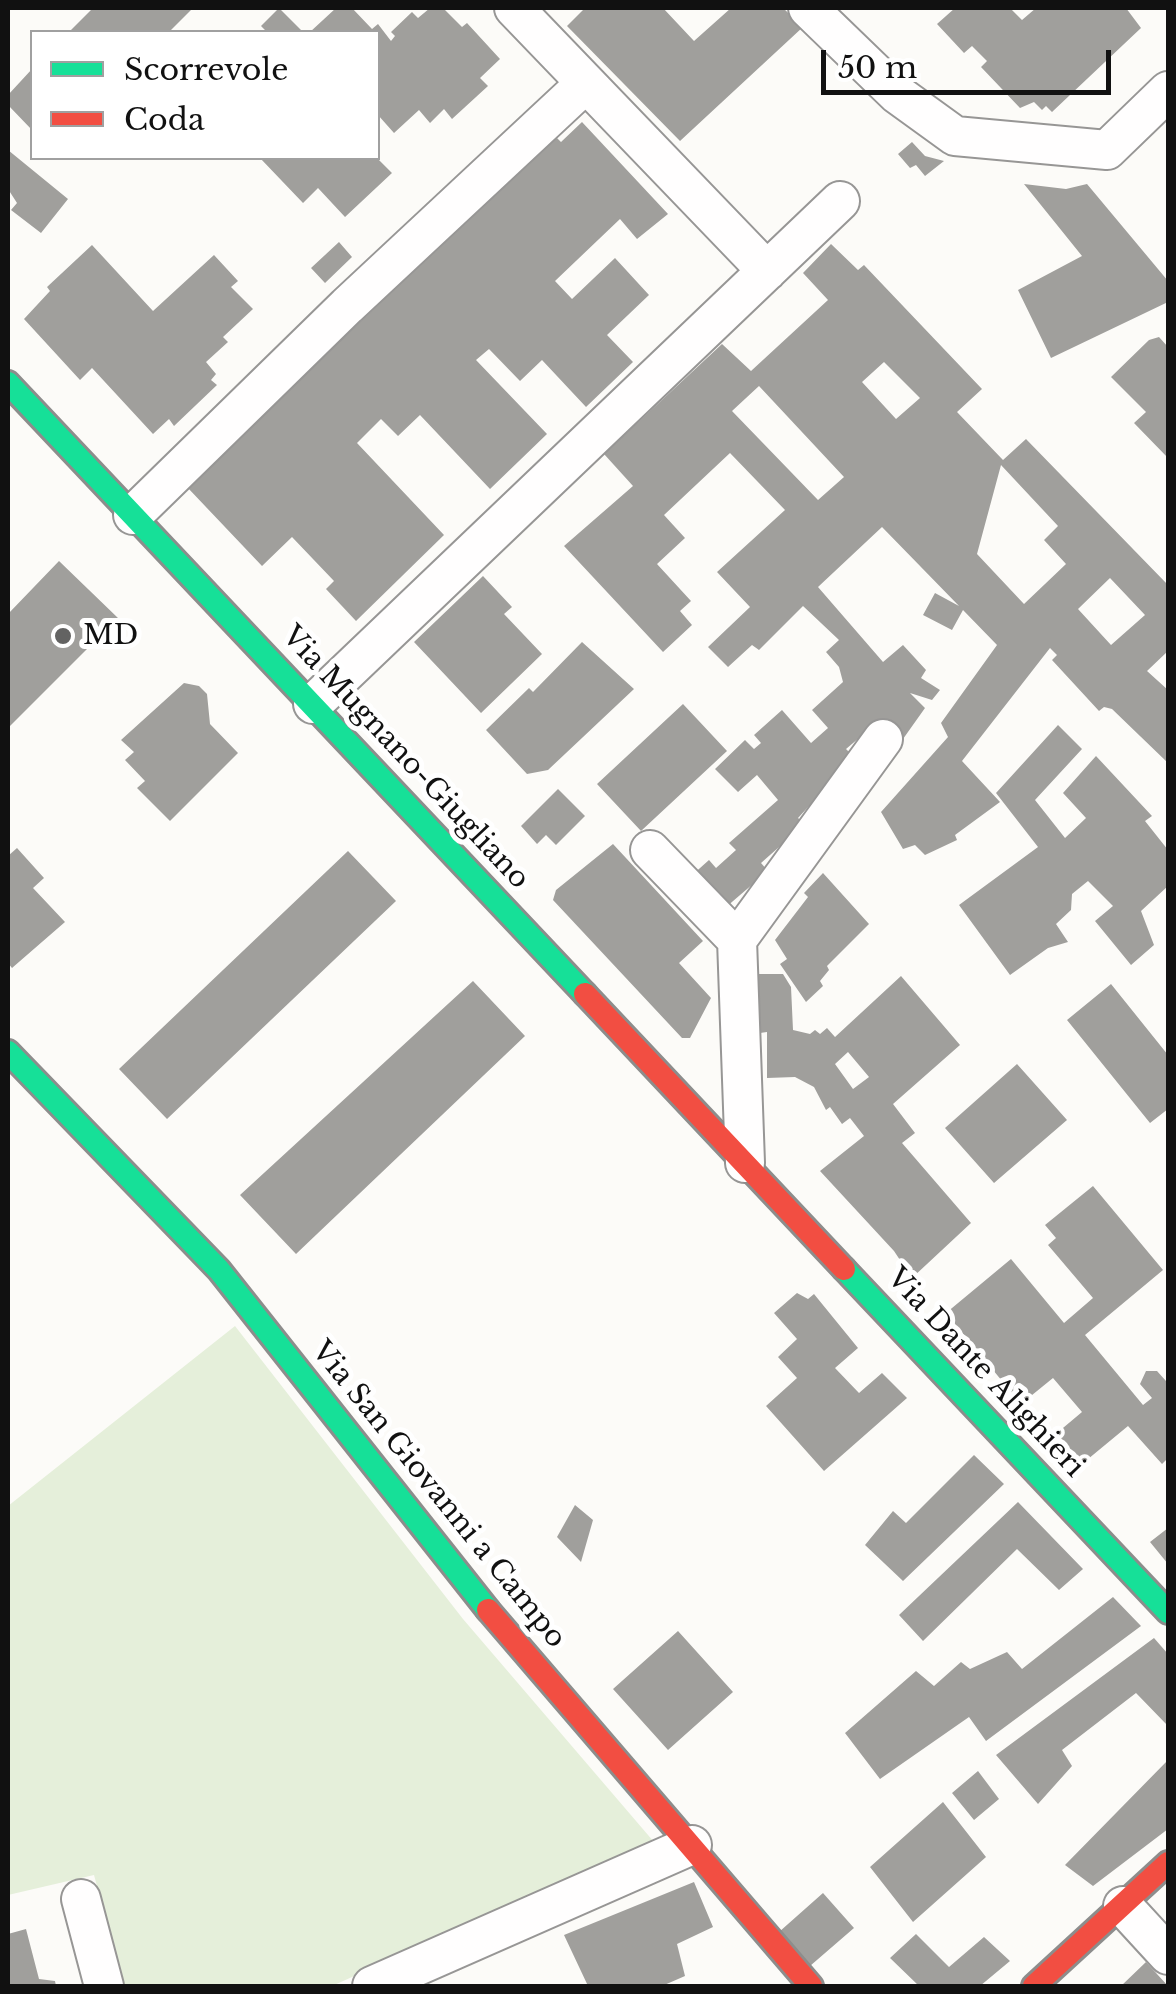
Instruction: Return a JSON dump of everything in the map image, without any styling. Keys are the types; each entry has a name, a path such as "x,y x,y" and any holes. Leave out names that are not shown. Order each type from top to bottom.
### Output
{"main road":[{"name":"Via Mugnano-Giugliano","path":"8,383 751,1169"},
{"name":"Via San Giovanni a Campo","path":"8,1052 219,1270 457,1574 811,1986"},
{"name":"Via Dante Alighieri","path":"751,1169 1168,1610"},
{"path":"1034,1986 1168,1864"}],"street":[{"path":"514,8 767,271"},
{"path":"808,8 897,94 955,136 1107,150 1168,91"},
{"path":"134,515 347,306 586,83"},
{"path":"313,704 840,201"},
{"path":"751,1169 737,940 882,739"},
{"path":"650,850 737,940"},
{"path":"372,1986 692,1846"},
{"path":"81,1899 104,1986"},
{"path":"1122,1906 1168,1955"}],"green space":[{"path":"235,1326 463,1619 654,1842 332,1986 124,1986 94,1875 8,1895 8,1506"}],"building":[{"path":"93,8 193,8 171,30 71,30"},
{"path":"279,8 301,30 265,30 261,26"},
{"path":"336,8 352,8 372,29 378,24 391,41 395,36 391,32 412,12 418,18 430,8 443,8 462,27 467,23 500,59 480,78 488,86 452,119 444,109 430,123 419,110 394,133 380,117 380,30 312,30"},
{"path":"585,8 663,8 694,41 731,8 783,8 803,27 680,141 567,26"},
{"path":"955,8 1010,8 1022,20 1036,8 1126,8 1141,28 1052,112 1046,106 1042,110 1034,102 1020,108 981,67 987,61 972,46 964,53 937,24"},
{"path":"30,71 30,128 8,105 8,95"},
{"path":"582,122 668,214 637,239 620,219 555,281 572,299 615,258 649,295 607,335 633,362 586,407 542,360 520,381 489,349 476,360 547,434 490,489 420,415 398,436 381,419 357,443 444,535 356,621 326,589 334,581 292,537 262,566 187,487 555,136 561,142"},
{"path":"912,142 925,156 944,161 925,176 916,165 910,168 898,154"},
{"path":"8,150 68,199 41,233 11,210 17,203 8,189"},
{"path":"262,160 379,160 392,173 345,217 318,188 303,203"},
{"path":"1024,184 1066,189 1087,184 1168,281 1168,302 1051,358 1018,290 1082,256"},
{"path":"339,242 352,257 325,283 311,268"},
{"path":"831,244 858,270 864,265 982,389 957,412 1003,460 1026,439 1168,585 1168,651 1147,671 1168,690 1168,763 1112,709 1104,707 1099,711 1052,660 1057,655 1050,648 962,761 1000,802 955,835 957,840 925,855 915,845 903,849 881,812 948,737 941,723 997,645 963,610 952,630 923,615 935,593 959,606 882,527 818,587 883,662 903,645 926,670 921,678 940,690 932,700 910,693 925,708 903,739 879,721 846,749 854,757 798,818 805,824 761,863 768,871 711,920 681,885 709,860 716,868 736,850 729,843 778,800 757,775 738,792 715,769 745,740 754,749 761,743 754,735 782,710 811,743 828,728 812,710 843,682 839,667 826,652 839,640 803,606 759,650 752,645 728,667 708,647 750,607 717,572 785,510 730,453 664,515 685,538 657,564 691,601 680,611 692,625 663,652 564,546 633,486 604,454 722,344 751,371 828,300 803,273","holes":["884,362 920,398 896,419 862,382","759,386 844,477 818,500 732,411","1001,465 1058,526 1044,540 1066,564 1024,604 977,554","1110,578 1145,615 1111,645 1078,609"]},
{"path":"92,245 153,311 214,255 238,281 231,287 253,309 223,337 228,342 206,362 216,374 211,380 217,385 174,426 169,419 153,434 92,368 80,380 24,319 50,291 47,287"},
{"path":"1159,337 1168,347 1168,458 1134,423 1146,412 1111,377 1149,340"},
{"path":"59,561 118,618 8,728 8,614"},
{"path":"483,576 512,607 504,614 542,654 481,713 414,642"},
{"path":"582,642 634,689 548,770 527,774 486,730 529,688 533,692"},
{"path":"184,683 199,686 207,694 210,724 238,753 170,821 137,788 145,781 125,760 134,752 121,740"},
{"path":"683,704 727,751 641,831 597,784"},
{"path":"1058,725 1082,749 1035,800 1065,838 1086,818 1063,793 1096,756 1152,816 1145,821 1168,850 1168,886 1141,911 1154,945 1131,965 1095,921 1113,906 1088,881 1072,894 1071,910 1056,924 1068,942 1048,948 1010,975 959,905 1038,847 996,793"},
{"path":"558,789 585,816 556,845 546,835 537,844 521,826"},
{"path":"613,844 703,941 679,963 711,998 690,1038 682,1038 553,900 556,890"},
{"path":"17,848 44,878 33,888 65,922 12,968 8,963 8,856"},
{"path":"348,851 396,901 167,1119 119,1069"},
{"path":"823,873 869,924 827,966 829,970 820,981 823,986 806,1002 780,964 787,959 775,940 808,897 804,893"},
{"path":"756,974 783,974 791,987 793,1030 810,1034 815,1030 820,1034 827,1028 835,1037 901,976 960,1045 893,1104 915,1133 902,1143 971,1223 912,1278 894,1251 820,1171 864,1136 850,1118 842,1124 830,1107 826,1110 814,1087 795,1077 767,1078 767,1032 760,1033","holes":["848,1052 869,1077 853,1089 835,1064"]},
{"path":"473,981 525,1036 296,1254 240,1195"},
{"path":"1111,984 1168,1055 1168,1109 1150,1123 1067,1020"},
{"path":"1017,1064 1067,1120 994,1183 945,1128"},
{"path":"1093,1186 1163,1270 1085,1335 1143,1405 1152,1398 1140,1384 1146,1371 1157,1371 1168,1379 1168,1458 1162,1464 1128,1426 1082,1464 1057,1433 1082,1412 1053,1378 1021,1404 946,1313 1011,1259 1064,1323 1093,1298 1048,1245 1056,1238 1045,1225"},
{"path":"797,1293 808,1299 814,1294 858,1348 835,1368 859,1393 882,1373 907,1398 824,1471 766,1406 797,1378 778,1357 797,1339 774,1313"},
{"path":"974,1455 1004,1484 903,1581 865,1545 893,1511 906,1523"},
{"path":"1018,1502 1083,1569 1059,1590 1017,1549 923,1641 899,1615"},
{"path":"575,1505 593,1520 581,1562 557,1537"},
{"path":"1168,1528 1168,1564 1150,1542"},
{"path":"1113,1597 1141,1626 986,1741 969,1717 880,1779 845,1733 916,1671 934,1686 961,1662 970,1669 1007,1652 1022,1669"},
{"path":"678,1631 733,1692 668,1750 613,1689"},
{"path":"1154,1638 1168,1654 1168,1726 1136,1693 1062,1750 1072,1766 1038,1804 996,1755"},
{"path":"1168,1760 1168,1829 1093,1886 1065,1865"},
{"path":"978,1771 999,1799 974,1820 952,1793"},
{"path":"943,1802 986,1857 913,1922 870,1867"},
{"path":"694,1882 713,1927 677,1944 685,1976 662,1986 588,1986 564,1935"},
{"path":"823,1893 854,1928 810,1966 779,1932"},
{"path":"26,1929 39,1979 55,1981 56,1986 8,1986 8,1934"},
{"path":"916,1934 949,1967 984,1937 1010,1961 980,1986 919,1986 890,1958"},
{"path":"1146,1962 1168,1986 1121,1986"}],"traffic: fast":[{"path":"8,383 585,994"},
{"path":"8,1052 219,1270 488,1610"},
{"path":"844,1269 1168,1612"}],"traffic: jam":[{"path":"585,994 844,1269"},
{"path":"488,1610 811,1986"},
{"path":"1034,1986 1168,1863"}],"place":[{"name":"MD","path":"63,636"}]}
